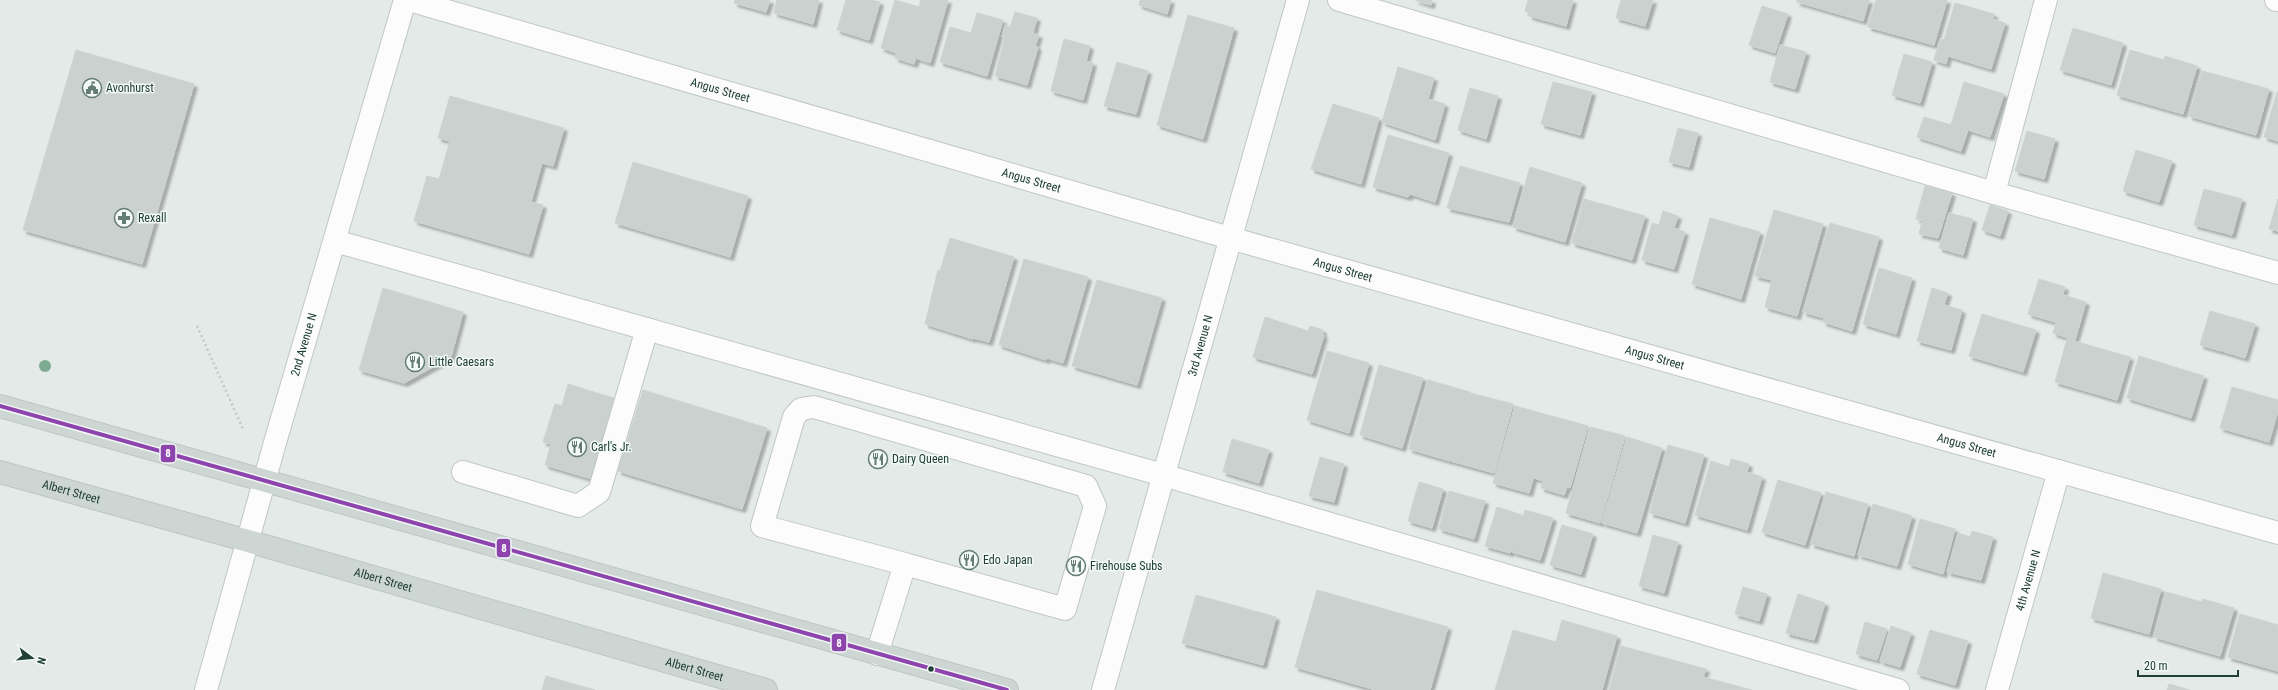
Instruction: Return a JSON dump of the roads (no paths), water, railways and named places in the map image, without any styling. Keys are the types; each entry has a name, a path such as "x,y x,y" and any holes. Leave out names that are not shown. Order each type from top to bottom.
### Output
{"main road":[{"path":"0,406 1007,690"},
{"name":"Albert Street","path":"0,472 248,541 766,690"}],"street":[{"name":"2nd Avenue N","path":"206,690 265,480 405,0"},
{"name":"Angus Street","path":"409,0 1230,238 2278,533"},
{"name":"3rd Avenue N","path":"1103,690 1298,0"},
{"path":"1339,0 1994,193 2278,273"},
{"path":"1994,193 2046,0"},
{"path":"335,241 1163,475 1898,690"},
{"path":"463,472 578,506 599,492 647,329"},
{"path":"814,407 1086,486 1095,506 1065,609 904,564 762,526 794,417 801,409 814,407"},
{"name":"4th Avenue N","path":"1997,690 2059,471"},
{"path":"877,654 904,564"}],"place":[{"name":"Avonhurst","path":"92,88"},
{"name":"Rexall","path":"124,218"},
{"name":"Little Caesars","path":"415,362"},
{"name":"Carl's Jr.","path":"577,447"},
{"name":"Dairy Queen","path":"878,459"},
{"name":"Edo Japan","path":"969,560"},
{"name":"Firehouse Subs","path":"1076,566"}]}
